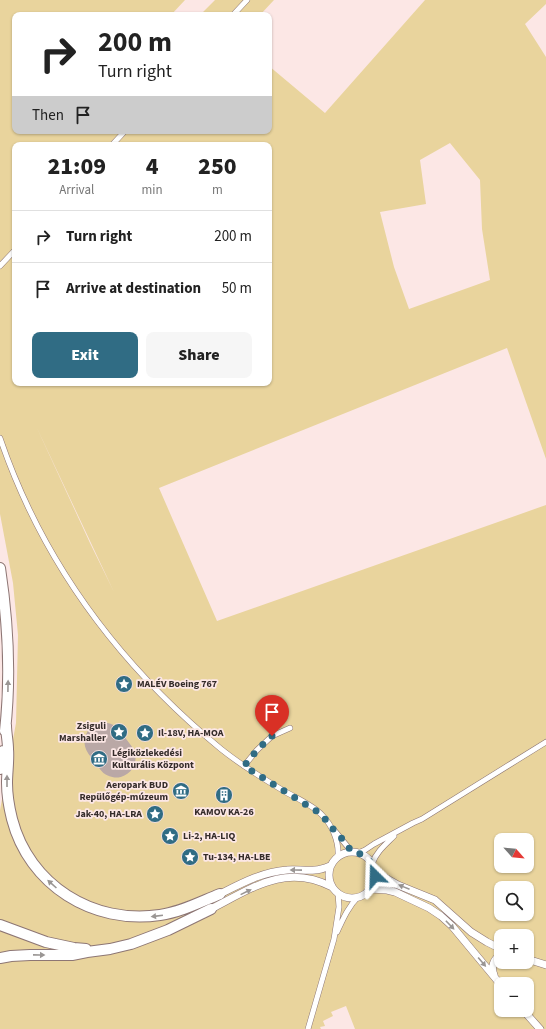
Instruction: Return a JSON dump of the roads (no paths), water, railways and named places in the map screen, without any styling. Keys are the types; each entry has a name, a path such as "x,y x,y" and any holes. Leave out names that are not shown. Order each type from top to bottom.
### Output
{"highway":[{"path":"0,568 4,596 7,640 8,692 6,725 0,769"},
{"path":"6,725 8,749 7,782 12,819 19,839 27,854 40,872 58,889 85,905 112,914 130,917 171,913 220,894"},
{"path":"143,939 173,919 220,894"},
{"path":"0,958 30,955 72,955 126,946 168,930 212,909"},
{"path":"0,925 46,942 97,951"}],"street":[{"path":"236,12 247,0"},
{"path":"115,142 122,134"},
{"path":"0,266 12,253"},
{"path":"0,438 17,483 41,534 62,571 105,632 155,689 181,714 222,749 244,766 323,816 338,842 338,856"},
{"path":"244,766 257,750 272,736 290,728"},
{"path":"332,887 329,877 330,866 338,856 345,853 366,850 374,844 422,820 546,742"},
{"path":"212,909 262,884 279,878 291,876 310,878 323,882 332,887 341,896 350,898 365,894 370,889 374,879 375,872 372,864 366,857 355,852 330,826"},
{"path":"372,864 374,858 380,850 398,832"},
{"path":"220,894 255,877 269,873 288,870 314,870 330,866"},
{"path":"375,872 398,885 435,900 471,932 494,946"},
{"path":"370,889 395,892 429,908 441,916 452,926 494,977"},
{"path":"308,1029 334,939 339,907 338,893"},
{"path":"334,939 350,907 358,897"},
{"path":"534,961 546,965"},
{"path":"494,962 493,971 495,977"},
{"path":"529,1017 540,1029"}],"place":[{"name":"MALÉV Boeing 767","path":"124,684"},
{"name":"Zsiguli Marshaller","path":"119,732"},
{"name":"Il-18V, HA-MOA","path":"145,733"},
{"name":"Légiközlekedési Kulturális Központ","path":"99,759"},
{"name":"Aeropark BUD Repülőgép-múzeum","path":"181,791"},
{"name":"KAMOV KA-26","path":"224,795"},
{"name":"Jak-40, HA-LRA","path":"155,814"},
{"name":"Li-2, HA-LIQ","path":"170,836"},
{"name":"Tu-134, HA-LBE","path":"190,857"}]}
